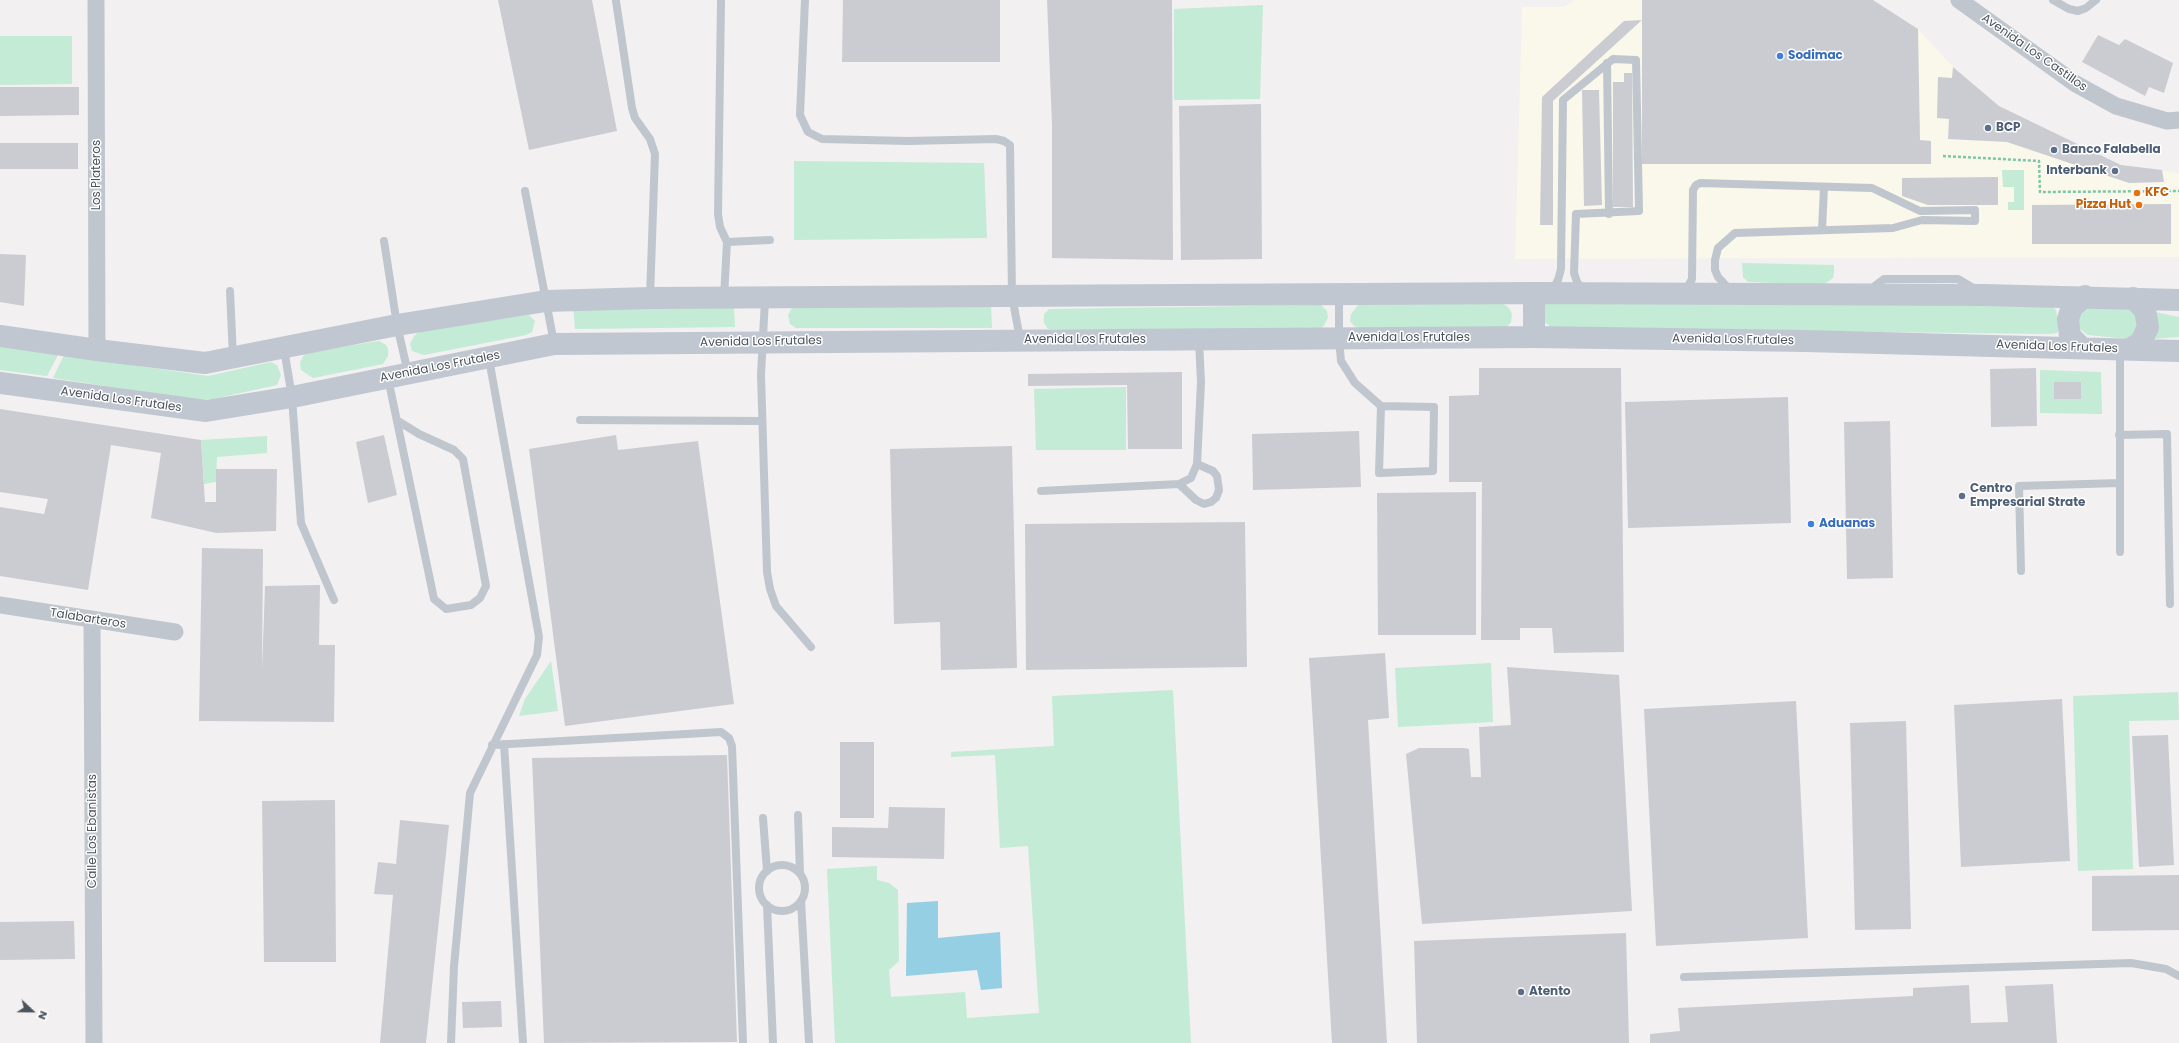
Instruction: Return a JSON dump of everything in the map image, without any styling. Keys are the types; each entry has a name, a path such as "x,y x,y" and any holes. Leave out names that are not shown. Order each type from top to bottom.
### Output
{"main road":[{"path":"0,336 205,363 397,325 546,301 650,298 1534,293 2085,296 2179,300"},
{"path":"1534,293 1534,337"},
{"path":"2082,348 2075,343 2070,336 2068,319 2075,304 2085,296"},
{"path":"2125,349 2141,342 2148,327 2145,310 2133,298"},
{"name":"Avenida Los Frutales","path":"0,383 206,411 292,396 554,344 1534,337 1805,341 2179,351"}],"street":[{"name":"Los Plateros","path":"96,0 98,350"},
{"name":"Avenida Los Castillos","path":"1959,0 2076,84 2103,99 2116,106 2167,121 2179,120"},
{"name":"Talabarteros","path":"0,605 175,632"},
{"name":"Calle Los Ebanistas","path":"92,620 94,1043"}],"lane":[{"path":"721,0 718,214 720,227 727,242 724,298"},
{"path":"805,0 800,115 808,132 822,139 908,141 996,139 1004,141 1010,145 1012,296 1020,340"},
{"path":"2053,0 2069,9 2078,11 2086,8 2096,0"},
{"path":"616,1 632,108 636,118 650,139 655,154 650,298"},
{"path":"1534,293 1554,287 1561,269 1563,100 1613,59 1636,60 1639,211 1609,214 1576,214 1574,273 1580,288 1589,294"},
{"path":"1607,63 1609,214"},
{"path":"1684,294 1692,279 1693,190 1696,185 1872,188 1920,211 1975,210 1974,221 1922,220 1892,228 1734,233 1718,248 1715,260 1715,270 1718,278 1734,294"},
{"path":"1822,230 1824,187"},
{"path":"525,191 554,344"},
{"path":"384,240 397,325 398,421 434,599 446,609 471,605 480,598 486,586 462,459 454,450 419,434 398,421"},
{"path":"727,242 770,240"},
{"path":"230,291 233,358"},
{"path":"1339,294 1339,339 1341,361 1355,383 1381,406 1434,407 1433,471 1379,473 1381,406"},
{"path":"765,298 762,421 767,572 776,606 811,647"},
{"path":"1041,491 1179,484 1191,478 1197,464 1201,382 1199,340"},
{"path":"284,348 292,396 300,523 334,600"},
{"path":"2120,552 2119,435 2125,349"},
{"path":"451,1043 454,966 470,793 537,655 539,637 489,356"},
{"path":"580,420 762,421"},
{"path":"2119,435 2167,434 2170,604"},
{"path":"1179,484 1196,500 1204,504 1211,502 1216,498 1219,490 1217,476 1213,471 1197,464"},
{"path":"2021,571 2019,486 2120,483"},
{"path":"492,745 721,732 729,738 732,746 743,1043"},
{"path":"504,744 524,1043"},
{"path":"798,815 800,873 806,887 801,902 809,1043"},
{"path":"763,818 767,871"},
{"path":"773,1043 766,905 762,899 760,884 767,871 773,867 788,866 800,873"},
{"path":"766,905 780,911 788,910 801,902"},
{"path":"1684,977 2131,963 2166,969 2179,976"}],"path":[{"path":"1944,156 2039,161 2040,192 2179,191"}],"shaded area":[{"name":"Sodimac","path":"1574,0 1873,0 1918,29 1953,67 1999,106 2121,165 2179,173 2179,257 1515,259 1522,7 1563,7"}],"green space":[{"path":"1263,5 1260,99 1174,100 1174,9"},
{"path":"0,36 72,36 72,84 0,85"},
{"path":"794,161 984,163 987,238 794,240"},
{"path":"2002,170 2024,170 2024,210 2008,210 2008,202 2014,202 2014,187 2003,187"},
{"path":"1742,263 1834,265 1834,273 1833,278 1823,285 1748,282 1743,277"},
{"path":"1547,300 2052,306 2056,310 2059,329 2057,333 2049,334 1552,328 1542,320 1542,310"},
{"path":"1502,303 1509,308 1512,314 1511,322 1507,327 1362,329 1354,326 1350,321 1351,314 1359,304"},
{"path":"2085,304 2128,306 2139,320 2136,333 2127,339 2088,335 2081,330 2078,321"},
{"path":"797,305 991,305 992,328 796,328 790,324 788,315 792,308"},
{"path":"1321,305 1327,311 1328,318 1321,330 1048,329 1044,323 1044,314 1049,309"},
{"path":"573,306 734,307 735,327 575,329"},
{"path":"2155,312 2179,317 2179,337 2150,339"},
{"path":"529,315 535,321 532,332 526,335 424,355 412,351 410,344 414,336 420,331"},
{"path":"379,341 386,345 388,349 388,356 383,364 313,378 301,370 300,363 303,356 308,352"},
{"path":"0,346 58,355 47,376 0,370"},
{"path":"64,355 208,376 271,362 277,365 281,375 277,385 213,399 196,400 53,378"},
{"path":"2040,370 2101,372 2102,414 2040,413"},
{"path":"1126,387 1126,450 1036,450 1034,389"},
{"path":"267,436 267,453 217,457 216,482 204,484 201,440"},
{"path":"551,661 558,711 519,716 525,699"},
{"path":"1491,663 1493,722 1398,727 1395,668"},
{"path":"1173,690 1191,1043 835,1043 827,869 877,866 877,880 889,883 898,890 899,961 889,970 891,997 965,992 967,1018 1039,1013 1028,846 1000,848 995,755 951,757 951,752 1054,746 1052,696"},
{"path":"2178,692 2179,720 2129,721 2133,869 2078,871 2073,696"}],"water":[{"path":"938,901 938,938 1000,932 1002,988 981,990 977,970 906,976 907,903"}],"building":[{"path":"498,0 592,0 617,131 529,150"},
{"path":"843,0 1000,0 1000,62 842,62"},
{"path":"1047,0 1172,0 1173,260 1052,258 1052,125"},
{"name":"Sodimac","path":"1642,0 1873,0 1918,29 1920,140 1931,141 1931,164 1642,164"},
{"path":"1642,20 1553,101 1553,225 1540,225 1542,97 1624,21"},
{"path":"2098,35 2119,45 2125,39 2173,63 2164,93 2149,87 2145,96 2082,62"},
{"path":"1953,67 1999,106 2121,165 2162,170 2164,182 2129,183 2007,142 1948,139 1949,119 1937,118 1938,77 1952,78"},
{"path":"1624,73 1632,73 1633,207 1613,207 1613,82 1624,82"},
{"path":"0,87 79,87 79,115 0,116"},
{"path":"1582,90 1599,90 1602,205 1584,206"},
{"path":"1261,104 1262,259 1181,260 1179,106"},
{"path":"0,143 78,143 78,169 0,169"},
{"path":"1998,177 1998,205 1928,205 1902,196 1902,178"},
{"path":"2171,204 2171,244 2032,244 2032,205"},
{"path":"0,254 26,255 24,306 0,302"},
{"path":"1479,368 1621,368 1624,652 1554,653 1552,628 1520,628 1520,640 1481,640 1482,482 1449,482 1449,396 1479,395"},
{"path":"2036,368 2037,426 1991,427 1990,369"},
{"path":"1182,372 1182,449 1128,449 1127,385 1028,386 1028,374"},
{"path":"2054,382 2081,382 2081,399 2054,399"},
{"path":"1788,397 1791,523 1628,528 1625,402"},
{"path":"0,409 201,440 205,502 216,502 216,469 277,469 276,531 216,533 151,518 161,453 111,445 88,590 0,576 0,507 44,514 48,499 0,492"},
{"path":"1890,421 1893,578 1847,579 1844,422"},
{"path":"1359,431 1361,487 1253,490 1252,434"},
{"path":"384,435 397,495 368,503 356,442"},
{"path":"616,435 618,450 698,441 734,704 565,726 529,449"},
{"path":"1012,446 1017,668 941,670 940,622 894,624 890,449"},
{"path":"1476,492 1476,635 1378,635 1377,493"},
{"path":"1245,522 1247,667 1026,670 1025,524"},
{"path":"202,548 263,549 262,671 265,586 320,585 319,645 335,645 334,722 199,721"},
{"path":"1385,653 1389,718 1368,720 1387,1043 1332,1043 1309,658"},
{"path":"1507,667 1619,675 1632,911 1422,924 1406,754 1419,748 1469,749 1471,777 1481,777 1479,727 1511,725"},
{"path":"2062,699 2070,861 1961,867 1954,705"},
{"path":"1796,701 1808,938 1656,946 1644,709"},
{"path":"1906,721 1911,929 1855,930 1850,723"},
{"path":"2168,735 2174,865 2139,867 2132,736"},
{"path":"840,742 874,742 874,818 840,818"},
{"path":"727,755 737,1042 544,1043 532,758"},
{"path":"335,800 336,962 264,962 262,801"},
{"path":"889,807 945,808 944,859 832,857 832,827 888,828"},
{"path":"400,820 449,825 426,1043 380,1043 393,895 374,894 378,862 396,864"},
{"path":"2179,875 2179,930 2092,931 2092,876"},
{"path":"74,921 75,959 0,960 0,922"},
{"name":"Atento","path":"1626,933 1629,1043 1417,1043 1414,941"},
{"path":"2053,984 2057,1043 1650,1043 1650,1034 1680,1031 1678,1008 1913,996 1913,988 1969,985 1971,1023 2008,1022 2005,986"},
{"path":"501,1001 502,1027 463,1028 462,1002"}],"place":[{"name":"Sodimac","path":"1780,56"},
{"name":"BCP","path":"1988,128"},
{"name":"Banco Falabella","path":"2054,150"},
{"name":"Interbank","path":"2115,171"},
{"name":"KFC","path":"2137,193"},
{"name":"Pizza Hut","path":"2139,205"},
{"name":"Centro Empresarial Strate","path":"1962,496"},
{"name":"Aduanas","path":"1811,524"},
{"name":"Atento","path":"1521,992"}]}
